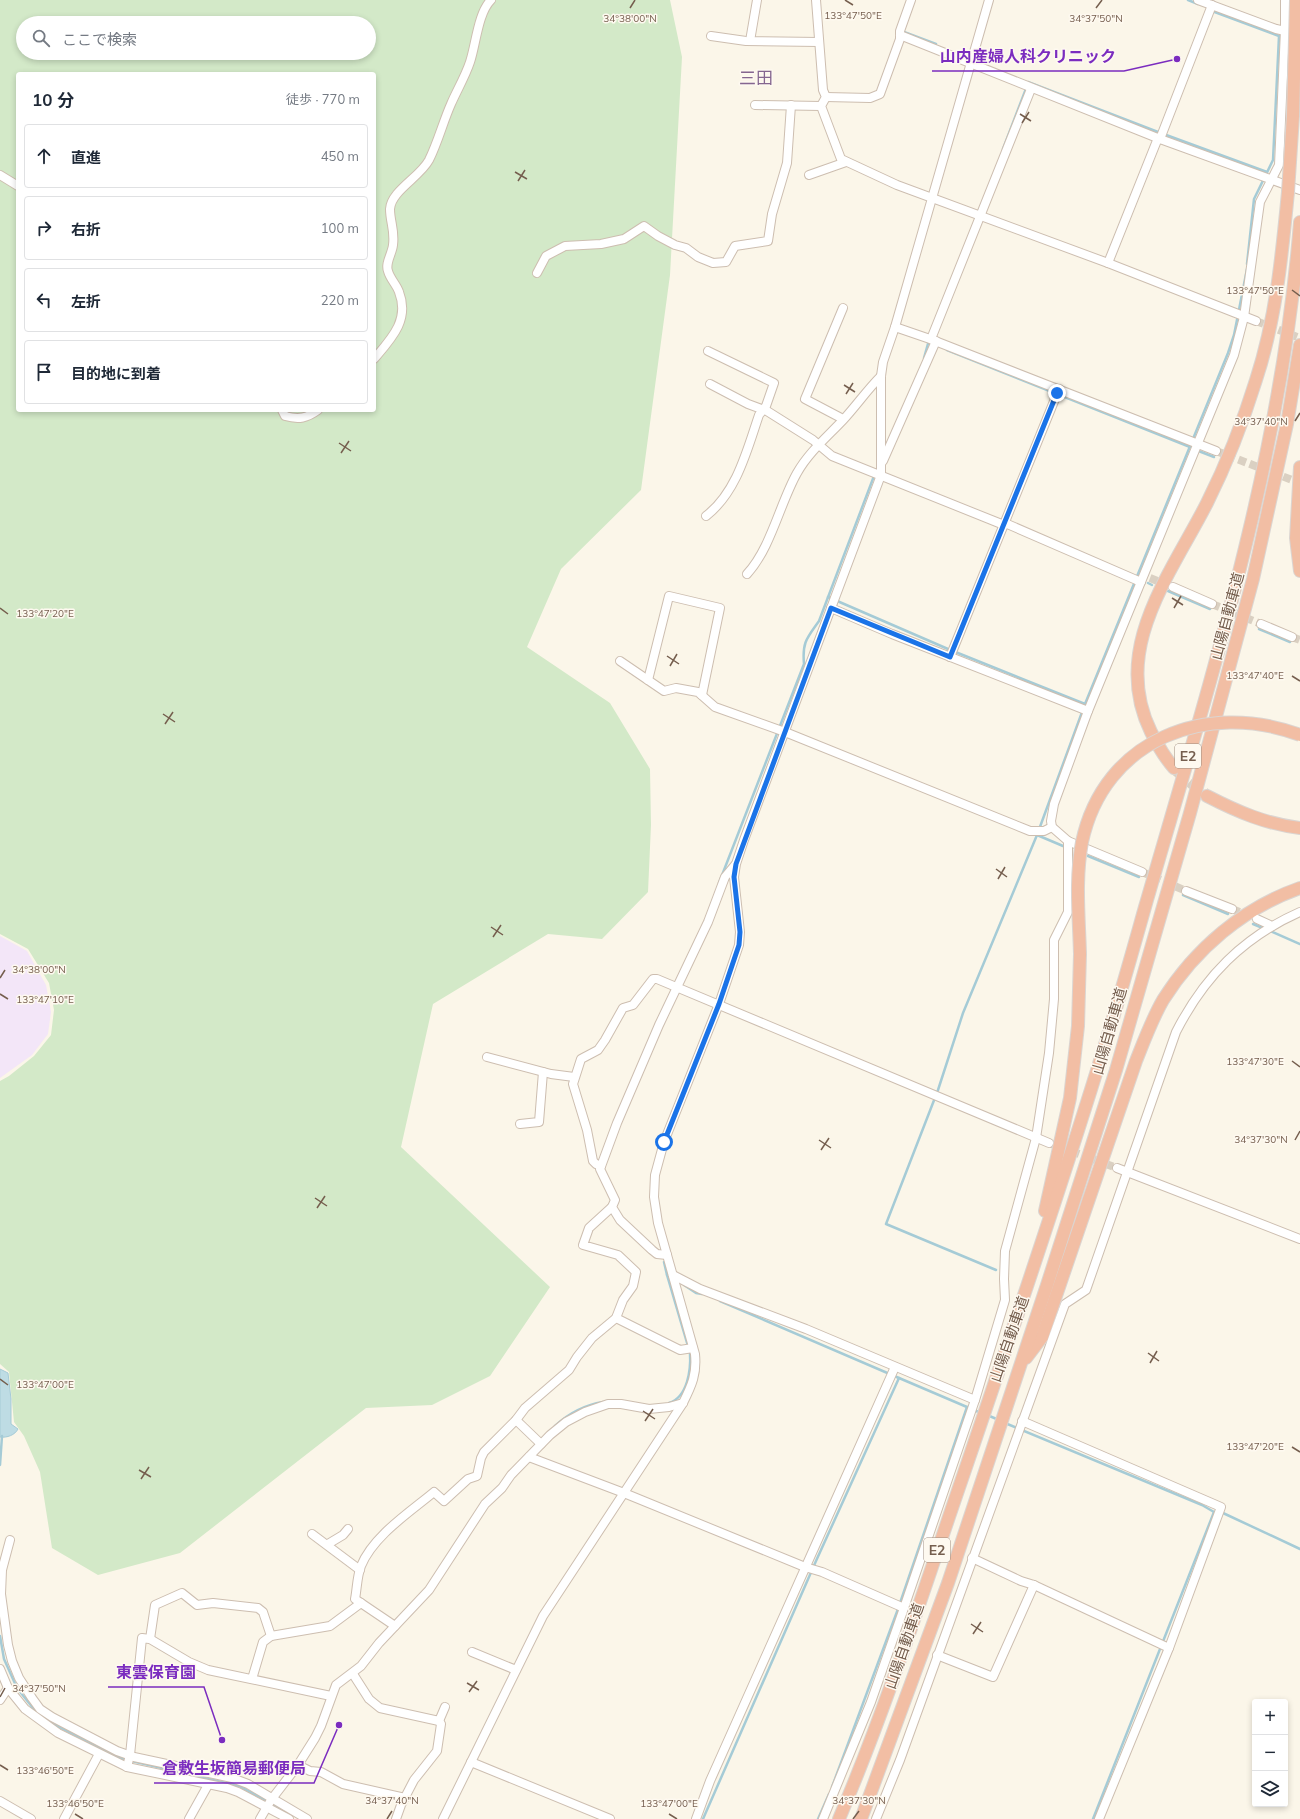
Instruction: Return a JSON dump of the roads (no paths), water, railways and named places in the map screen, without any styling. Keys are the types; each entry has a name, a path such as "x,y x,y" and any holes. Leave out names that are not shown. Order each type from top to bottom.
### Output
{"highway":[{"path":"1174,768 1156,740 1144,716 1139,692 1137,671 1140,643 1149,612 1203,510 1230,454 1257,379 1277,292 1294,191 1296,0"},
{"name":"山陽自動車道","path":"839,1819 892,1680 1030,1279 1100,1064 1230,604 1248,534 1277,393 1288,323 1300,222"},
{"name":"山陽自動車道","path":"861,1819 948,1583 1020,1367 1053,1287 1190,813 1253,579 1287,424 1300,345"},
{"path":"1300,467 1296,538 1300,571"},
{"path":"1030,1279 1070,1098 1078,1026 1080,954 1077,876 1083,841 1092,812 1106,787 1119,771 1146,747 1165,736 1200,724 1219,722 1246,723 1280,728 1300,735"},
{"path":"1207,796 1238,812 1264,822 1300,828"},
{"path":"1053,1287 1136,1061 1162,1001 1179,977 1200,952 1225,929 1256,908 1300,888"}],"street":[{"path":"376,355 396,330 404,311 399,290 387,271 387,264 395,234 390,210 392,201 428,162 440,135 450,104 461,84 470,62 483,13 491,0"},
{"path":"750,41 757,0"},
{"path":"816,0 819,42 826,97 821,106 841,159 897,185 1108,263 1256,321"},
{"path":"826,97 876,97 883,89 911,0"},
{"path":"443,1819 543,1616 683,1403 692,1384 696,1369 658,1223 654,1197 658,1160 719,1004 739,945 740,932 734,877 736,864 781,730 833,603 881,475 881,376 883,362 895,327 933,198 989,0"},
{"path":"1198,0 1210,6 1300,36"},
{"path":"1142,872 1068,841 1052,827 1051,821 1054,804 1084,710 1141,579 1234,355 1260,202 1268,177 1279,165 1285,0"},
{"path":"1108,263 1160,136 1210,6"},
{"path":"900,35 972,63 1028,88 1268,177 1294,191"},
{"path":"711,36 750,41 819,42"},
{"path":"882,462 1028,88"},
{"path":"755,105 821,106"},
{"path":"536,273 546,256 565,246 601,244 624,239 644,226 658,236 675,245 686,248 713,263 726,262 735,246 768,241 772,214 787,162 790,105"},
{"path":"809,175 846,162"},
{"path":"0,175 16,185"},
{"path":"843,308 805,399 843,419"},
{"path":"895,327 931,339 1057,393 1195,446 1216,451"},
{"path":"706,516 718,507 733,484 759,415 764,410 774,383 708,351"},
{"path":"747,574 752,568 772,531 797,473 813,449 843,419 881,376"},
{"path":"710,384 764,410 813,440 832,456 1141,579"},
{"path":"952,653 1057,393"},
{"path":"283,412 285,416 304,418 314,412"},
{"path":"1173,588 1212,604"},
{"path":"648,680 669,596 720,608 702,695"},
{"path":"833,603 1084,710"},
{"path":"1260,624 1292,637"},
{"path":"620,661 664,691 676,688 698,692 715,707 781,730 1030,831 1044,831 1052,827"},
{"path":"823,1819 870,1702 900,1606 974,1402 1005,1300 1005,1251 1036,1138 1050,1053 1054,999 1054,940 1068,912 1068,841"},
{"path":"599,1165 677,986 708,922 725,877 736,864"},
{"path":"1186,891 1232,909"},
{"path":"876,1819 1065,1304 1086,1290 1170,1046 1184,1016 1206,983 1221,965 1268,928 1300,912"},
{"path":"1257,919 1268,928"},
{"path":"393,1624 355,1599 360,1570 368,1553 384,1534 434,1492 444,1502 468,1479 477,1476 484,1452 516,1420 525,1408 569,1370 576,1357 592,1338 616,1318 623,1300 633,1286 636,1278 636,1272 618,1255 583,1245 589,1228 613,1205 615,1200 599,1165 593,1161 587,1130 573,1084 581,1059 598,1050 606,1040 623,1008 633,1005 653,979 677,986 1049,1143"},
{"path":"487,1057 543,1072 574,1077"},
{"path":"520,1124 539,1122 543,1072"},
{"path":"1116,1168 1300,1239"},
{"path":"613,1205 620,1220 652,1250 657,1254 667,1254"},
{"path":"673,1276 700,1289 806,1329 893,1372 974,1402"},
{"path":"616,1318 680,1350 690,1349"},
{"path":"696,1819 710,1781 810,1569 893,1372"},
{"path":"260,1819 270,1802 298,1765 321,1726 328,1696 336,1685 353,1674 393,1624 429,1590 485,1504 502,1488 529,1457 539,1442 566,1422 585,1412 608,1404 621,1404 649,1409 669,1407 683,1403"},
{"path":"516,1420 539,1442"},
{"path":"1021,1423 1220,1507 1219,1513 1164,1646 1099,1819"},
{"path":"529,1457 624,1493 900,1606"},
{"path":"328,1544 348,1529"},
{"path":"312,1534 328,1544 360,1570"},
{"path":"10,1540 1,1570 2,1594 9,1650 19,1678 40,1709 101,1743 128,1761 232,1778 248,1784 289,1819"},
{"path":"972,1558 1021,1581 1034,1585 1164,1646"},
{"path":"937,1655 993,1677 1034,1585"},
{"path":"150,1639 155,1605 182,1593 197,1605 213,1603 258,1608 263,1612 271,1636"},
{"path":"252,1680 263,1642 271,1636 330,1626 361,1603"},
{"path":"128,1761 142,1638 150,1639 189,1662 202,1667 252,1680 328,1696"},
{"path":"472,1652 516,1670"},
{"path":"0,1669 8,1688 25,1709 38,1721 99,1754 128,1761 208,1785 227,1788 270,1802 307,1819"},
{"path":"353,1674 369,1699 380,1708 439,1721"},
{"path":"0,1700 8,1688"},
{"path":"396,1819 414,1780 437,1751 441,1724 439,1721 445,1706"},
{"path":"64,1819 99,1754"},
{"path":"471,1762 610,1819"},
{"path":"298,1765 310,1771 321,1772 343,1784 405,1798"},
{"path":"189,1819 208,1785"},
{"path":"0,1801 31,1819"}],"water":[{"path":"0,1369 8,1373 11,1399 11,1424 18,1429 13,1434 3,1437 0,1437"}],"waterway":[{"path":"1188,0 1198,4"},
{"path":"1212,11 1279,36 1273,160 1254,199 1247,264"},
{"path":"904,32 936,44"},
{"path":"1028,82 1267,172"},
{"path":"1003,149 1027,86"},
{"path":"996,1270 886,1224 938,1090 963,1013 1037,835 1085,704 1228,353 1234,335 1247,269"},
{"path":"924,358 929,340"},
{"path":"947,350 1190,447"},
{"path":"1196,450 1214,457"},
{"path":"719,883 804,664 804,650 806,641 819,621 874,476"},
{"path":"1148,583 1152,585"},
{"path":"1168,591 1210,609"},
{"path":"828,597 948,649 1085,704"},
{"path":"1259,629 1290,642"},
{"path":"1037,835 1063,846"},
{"path":"1088,856 1139,877"},
{"path":"1183,895 1228,914"},
{"path":"1253,924 1265,929"},
{"path":"1270,931 1300,944"},
{"path":"664,1262 667,1275"},
{"path":"667,1275 690,1353 690,1367 687,1382 680,1395 669,1403"},
{"path":"684,1285 696,1293 702,1294"},
{"path":"720,1301 899,1378"},
{"path":"703,1819 816,1561 899,1378 981,1413"},
{"path":"555,1426 577,1411 590,1405 603,1402"},
{"path":"832,1787 898,1609 967,1407"},
{"path":"987,1415 999,1420"},
{"path":"1005,1423 1202,1505 1214,1512 1223,1513 1300,1549"},
{"path":"0,1465 2,1436"},
{"path":"1093,1819 1214,1512"},
{"path":"382,1635 402,1614"},
{"path":"0,1636 4,1659 17,1688 37,1713 53,1724 123,1759 239,1786 288,1812"},
{"path":"818,1819 829,1794"}],"tunnel":[{"path":"1256,321 1300,338"},
{"path":"1216,451 1300,483"},
{"path":"1150,578 1173,587"},
{"path":"1212,604 1261,624"},
{"path":"1292,637 1300,640"},
{"path":"1176,770 1205,794"},
{"path":"1142,872 1186,891"},
{"path":"1232,909 1257,919"},
{"path":"1049,1143 1117,1168"}],"place":[{"name":"山内産婦人科クリニック","path":"1177,59"},
{"name":"倉敷生坂簡易郵便局","path":"339,1725"},
{"name":"東雲保育園","path":"222,1740"}],"district":[{"name":"三田","path":"756,77"}]}
